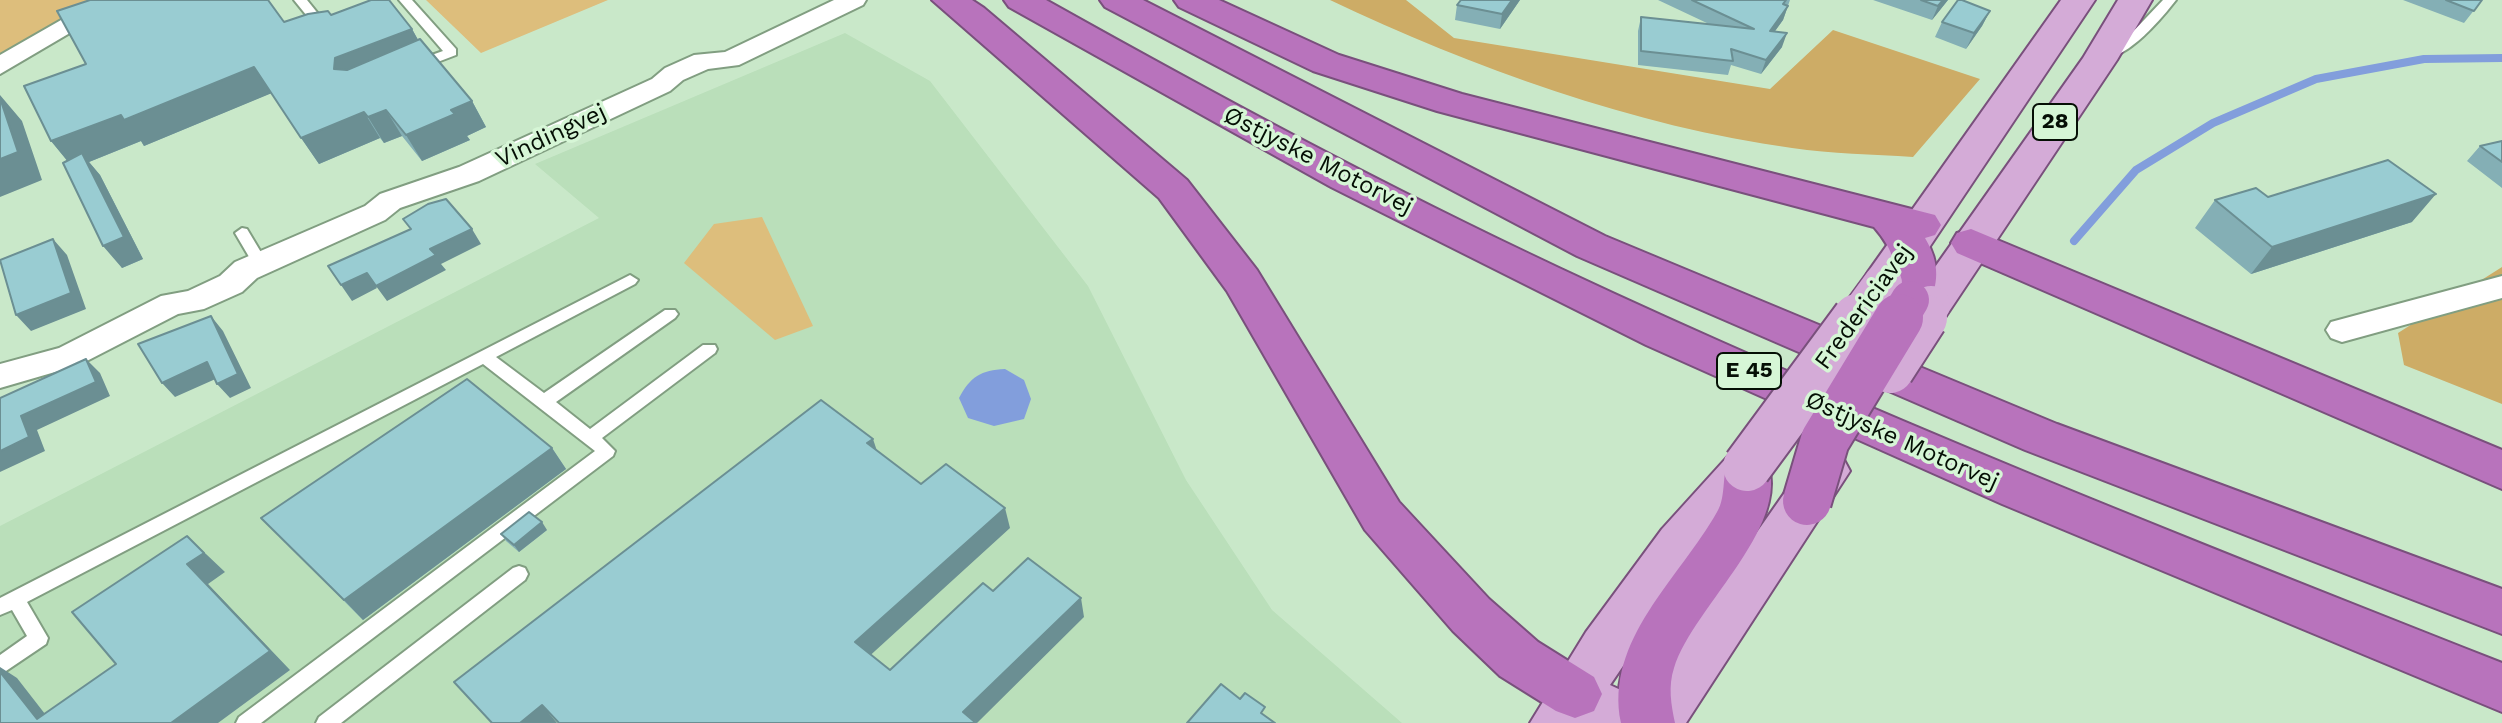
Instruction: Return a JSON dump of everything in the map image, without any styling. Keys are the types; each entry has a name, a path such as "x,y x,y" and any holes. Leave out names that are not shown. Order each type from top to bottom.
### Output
{"highway":[{"path":"949,0 972,15 1173,189 1242,281 1382,516 1471,615 1519,659 1566,709"},
{"name":"Østjyske Motorvej","path":"1021,0 1183,91 1541,277 2001,486 2502,688"},
{"name":"Østjyske Motorvej","path":"1117,0 1591,246 2041,437 2502,612"},
{"path":"1191,0 1326,63 1450,103 1906,228 1918,285 1908,296"},
{"path":"1971,243 2502,470"},
{"path":"1648,723 1643,700 1648,664 1693,585 1743,515 1747,467"}],"main road":[{"name":"Fredericiavej","path":"1906,228 2078,0"},
{"name":"Fredericiavej","path":"1566,709 1679,544 1908,296 1971,243 2099,60 2135,0"},
{"path":"1906,228 1971,243"},
{"name":"Fredericiavej","path":"1655,723 1807,501 1908,296"},
{"path":"1566,709 1634,723"}],"street":[{"path":"0,66 114,0"},
{"name":"Vindingvej","path":"0,376 68,357 172,304 203,297 231,284 253,267 375,213 390,201 495,162 661,85 674,74 703,61 730,59 850,2"},
{"path":"2342,330 2502,287"}],"lane":[{"path":"300,0 329,34 342,29"},
{"path":"2099,60 2131,41 2170,0"},
{"path":"397,74 451,52 403,5"},
{"path":"242,233 253,267"},
{"path":"0,666 39,638 7,603 630,280"},
{"path":"544,402 670,314"},
{"path":"590,438 709,349"},
{"path":"246,723 607,451 484,356"},
{"path":"326,723 519,574"}],"shaded area":[{"path":"0,0 101,0 0,57"},
{"path":"426,0 608,0 481,53"},
{"path":"1330,0 1406,0 1454,38 1770,89 1833,30 1980,79 1913,157 1807,150 1733,138 1614,110 1497,71"},
{"path":"845,33 930,81 1088,286 1186,480 1272,610 1402,723 0,723 0,526 599,218 535,164"},
{"path":"762,217 813,326 775,340 684,263 714,224"},
{"path":"2502,267 2502,404 2404,365 2398,333"}],"water":[{"path":"1005,369 1024,380 1031,399 1024,419 994,426 968,418 959,398 967,385 983,373"}],"building":[{"path":"90,0 268,0 284,22 328,11 331,15 371,0 389,0 412,29 335,58 334,69 347,70 420,39 472,101 451,110 455,114 406,135 386,110 368,117 364,112 301,138 254,67 124,120 121,115 51,141 24,86 86,64 57,11"},
{"path":"1461,0 1512,0 1502,14 1457,5"},
{"path":"1692,0 1786,0 1783,4 1788,6 1770,31 1787,33 1766,60 1731,49 1733,61 1641,51 1641,17 1754,29"},
{"path":"1921,0 1943,0 1938,6"},
{"path":"1958,0 1990,11 1974,33 1942,22"},
{"path":"2446,0 2482,0 2474,11"},
{"path":"0,98 18,152 0,159"},
{"path":"2502,141 2502,162 2480,146"},
{"path":"82,153 124,237 103,246 63,163"},
{"path":"2388,160 2436,194 2272,247 2215,200 2256,188 2268,197"},
{"path":"446,199 472,229 430,249 436,255 376,286 367,273 341,285 328,266 411,229 403,219 428,204"},
{"path":"53,239 71,293 16,315 0,260"},
{"path":"211,316 238,374 217,384 207,362 162,383 138,344"},
{"path":"86,359 96,382 21,416 29,437 0,451 0,398"},
{"path":"467,379 552,448 344,600 261,518"},
{"path":"821,400 873,439 867,443 921,484 946,464 1005,508 855,642 890,670 983,583 993,591 1028,558 1081,598 963,712 976,723 559,723 542,705 520,723 492,723 454,682"},
{"path":"529,512 542,522 514,545 501,534"},
{"path":"187,536 204,553 187,564 270,651 171,723 0,723 0,672 37,719 116,664 72,612"},
{"path":"1221,684 1240,699 1245,693 1265,707 1261,713 1275,723 1187,723"}],"waterway":[{"path":"2074,241 2136,170 2213,123 2316,79 2424,59 2502,58"}]}
